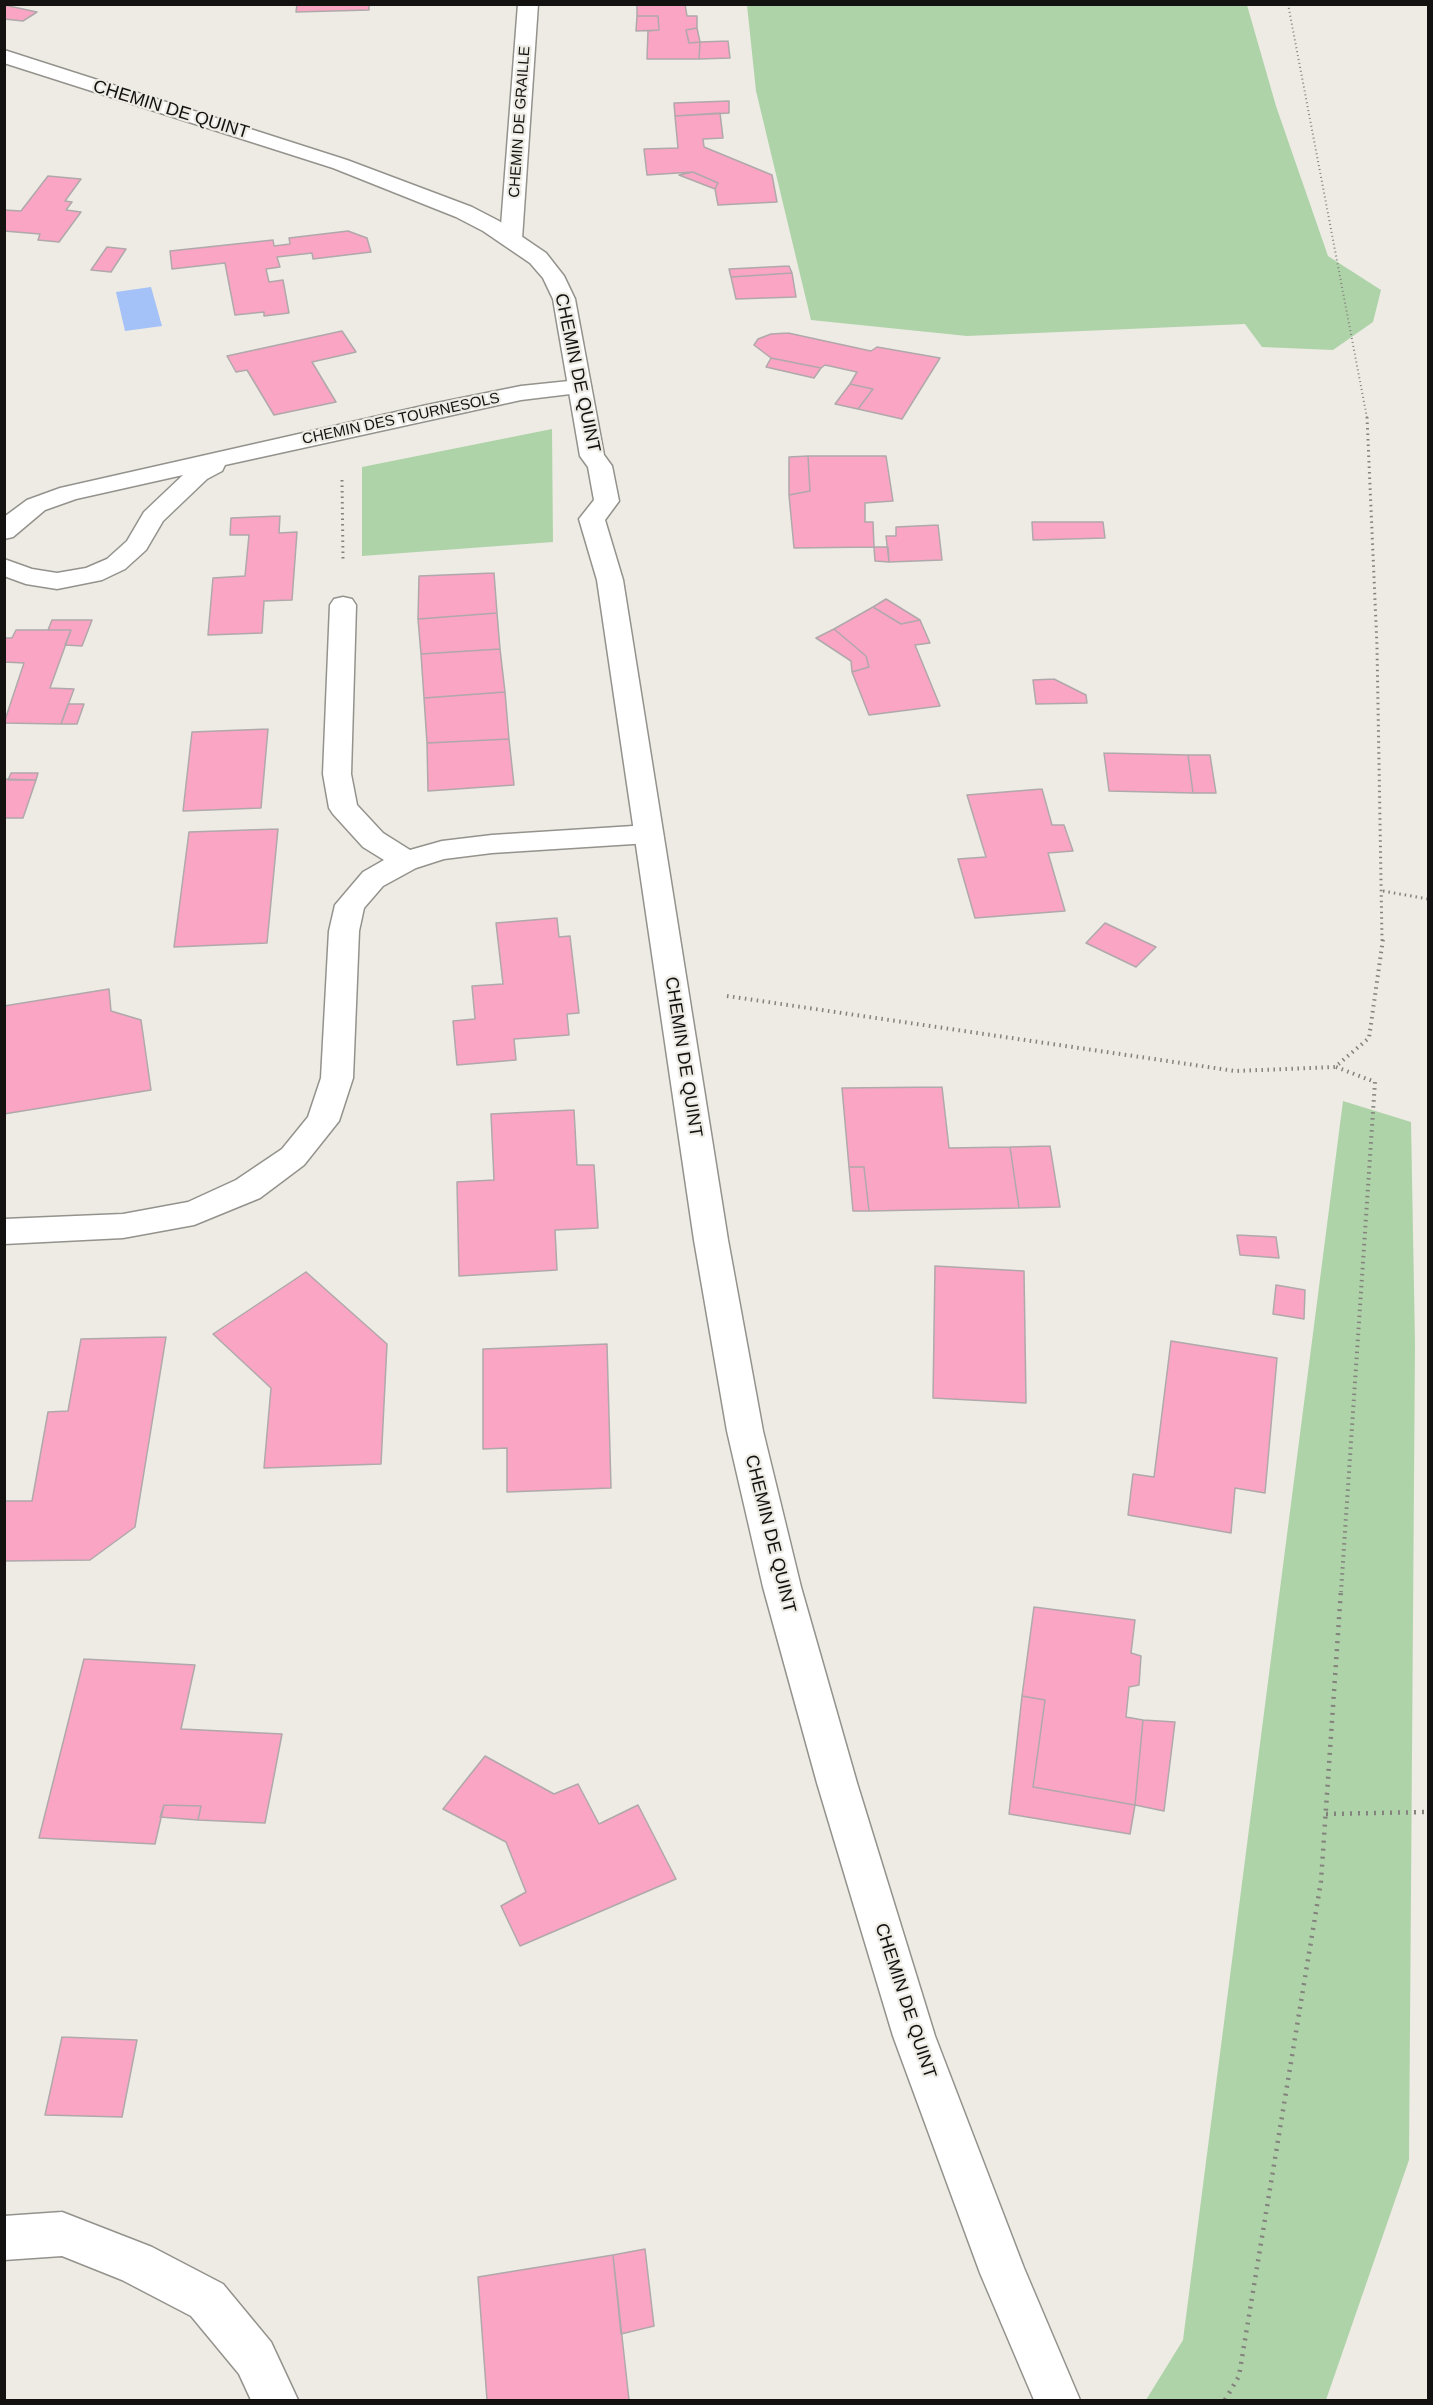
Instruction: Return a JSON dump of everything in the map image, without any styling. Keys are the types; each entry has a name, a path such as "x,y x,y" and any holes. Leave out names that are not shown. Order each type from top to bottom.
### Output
{"street":[{"name":"CHEMIN DE GRAILLE","path":"511,239 528,4"},
{"name":"CHEMIN DE QUINT","path":"4,56 350,168 465,212 538,258 552,276 564,299 592,456 600,466 607,501 592,519 610,580 711,1240 745,1431 782,1587 837,1783 914,2036 1003,2273 1057,2400"},
{"name":"CHEMIN DES TOURNESOLS","path":"4,532 36,505 69,493 521,393 579,387"},
{"name":"CHEMIN DES TOURNESOLS","path":"4,567 26,576 57,581 93,575 116,564 137,545 153,517 177,492 198,474 225,459"},
{"path":"343,605 337,774 343,808 373,840 406,861"},
{"path":"4,1232 123,1226 194,1213 248,1189 293,1157 323,1120 337,1078 344,931 350,904 373,879 406,861 442,850 492,844 649,834"},
{"path":"4,2238 62,2234 136,2263 207,2300 255,2358 275,2400"}],"path":[{"path":"1288,4 1367,415 1377,646 1384,929 1368,1038 1335,1067"},
{"path":"342,432 343,605"},
{"path":"1383,891 1428,899"},
{"path":"673,988 1235,1071 1335,1067 1376,1082 1321,1881 1239,2376 1225,2400"},
{"path":"1326,1814 1428,1812"}],"green space":[{"path":"747,5 1247,5 1276,106 1328,256 1381,290 1373,322 1333,350 1262,347 1245,324 967,336 811,320 756,91"},
{"path":"552,429 553,542 362,556 362,467"},
{"path":"1343,1101 1411,1122 1415,1344 1409,2160 1326,2400 1146,2400 1183,2340"}],"water":[{"path":"151,287 162,326 125,331 116,292"}],"building":[{"path":"297,4 369,4 369,10 296,12"},
{"path":"637,4 685,4 687,16 697,16 697,28 686,30 689,43 700,42 699,59 647,59 648,31 659,30 658,16 637,16"},
{"path":"4,5 37,12 23,21 4,19"},
{"path":"637,16 658,16 659,30 636,31"},
{"path":"697,28 700,42 689,43 686,30"},
{"path":"728,41 730,58 699,59 700,42"},
{"path":"729,101 729,113 675,116 674,103"},
{"path":"720,113 723,138 703,139 704,147 772,175 777,202 718,205 715,189 718,183 693,172 647,175 644,149 678,148 675,116"},
{"path":"693,172 718,183 715,189 679,175"},
{"path":"48,176 81,179 65,201 72,202 66,210 81,212 59,242 38,240 40,234 4,231 4,210 21,211"},
{"path":"348,231 367,238 371,252 313,259 312,253 277,257 280,267 266,269 269,282 283,280 289,313 264,316 264,312 235,315 225,263 172,269 170,251 273,240 274,246 290,244 289,238"},
{"path":"107,247 126,249 111,272 91,270"},
{"path":"789,266 792,273 731,277 729,269"},
{"path":"792,273 796,297 736,299 731,277"},
{"path":"342,331 356,352 312,362 336,402 274,415 247,370 236,372 227,356"},
{"path":"788,333 871,351 877,347 940,358 902,419 858,409 873,389 850,384 857,372 825,365 821,368 771,358 754,345 758,339 771,334"},
{"path":"771,358 821,368 814,378 766,367"},
{"path":"850,384 873,389 858,409 835,404"},
{"path":"808,456 886,456 893,501 865,503 865,522 873,522 874,547 794,548 789,495 810,491"},
{"path":"808,456 810,491 789,495 789,457"},
{"path":"280,516 279,533 297,532 292,600 264,601 262,633 208,635 213,578 245,576 249,535 230,535 231,518"},
{"path":"1032,522 1103,522 1105,538 1033,540"},
{"path":"938,525 942,560 889,562 886,536 896,536 896,527"},
{"path":"874,547 888,547 889,562 875,561"},
{"path":"494,573 497,613 418,619 419,576"},
{"path":"886,599 920,620 901,624 873,607"},
{"path":"873,607 901,624 920,620 930,643 915,645 940,706 869,715 852,672 869,667 866,656 834,629"},
{"path":"497,613 500,649 421,654 418,619"},
{"path":"52,620 92,620 82,646 65,645 71,630 48,630"},
{"path":"834,629 866,656 869,667 852,672 851,661 816,638"},
{"path":"16,630 71,630 50,688 74,689 61,724 4,723 24,663 4,662 4,638 12,638"},
{"path":"500,649 505,692 424,698 421,654"},
{"path":"1054,679 1086,695 1087,703 1036,704 1033,680"},
{"path":"505,692 509,739 427,743 424,698"},
{"path":"68,704 84,704 77,724 61,724"},
{"path":"268,729 261,808 183,811 192,732"},
{"path":"509,739 514,785 428,791 427,743"},
{"path":"1104,753 1188,755 1193,793 1109,791"},
{"path":"1188,755 1210,755 1216,793 1193,793"},
{"path":"11,773 38,773 36,780 8,780"},
{"path":"4,779 36,780 23,818 5,818 4,820"},
{"path":"1042,789 1052,825 1064,825 1073,851 1048,853 1065,911 975,918 958,859 986,857 967,795"},
{"path":"278,829 267,943 174,947 189,832"},
{"path":"557,918 559,937 570,936 579,1013 567,1014 569,1035 514,1039 516,1060 457,1065 453,1021 475,1019 472,986 503,984 496,923"},
{"path":"1105,923 1156,947 1136,967 1086,943"},
{"path":"109,989 111,1011 141,1020 151,1090 4,1114 4,1006"},
{"path":"942,1087 949,1148 1010,1147 1019,1208 869,1211 864,1167 849,1167 842,1088"},
{"path":"574,1110 577,1165 594,1165 598,1228 555,1230 557,1270 459,1276 457,1182 494,1180 491,1114"},
{"path":"1050,1146 1060,1207 1019,1208 1010,1147"},
{"path":"849,1167 864,1167 869,1211 853,1211"},
{"path":"1237,1235 1276,1237 1279,1258 1240,1255"},
{"path":"935,1266 1024,1271 1026,1403 933,1398"},
{"path":"306,1272 387,1344 381,1464 264,1468 271,1388 213,1334"},
{"path":"1276,1285 1305,1290 1304,1319 1273,1314"},
{"path":"166,1337 135,1527 90,1560 4,1561 4,1501 32,1501 48,1412 68,1411 81,1339"},
{"path":"1171,1341 1277,1358 1265,1493 1235,1488 1231,1533 1128,1515 1133,1474 1154,1477"},
{"path":"607,1344 611,1488 507,1492 507,1448 483,1449 483,1349"},
{"path":"1034,1607 1135,1620 1131,1653 1141,1656 1139,1685 1129,1687 1126,1717 1143,1720 1135,1805 1033,1787 1045,1700 1022,1696"},
{"path":"84,1659 195,1665 181,1729 282,1734 265,1823 198,1820 201,1806 164,1805 155,1844 39,1838"},
{"path":"1022,1696 1045,1700 1033,1787 1135,1805 1130,1834 1009,1814"},
{"path":"1143,1720 1175,1722 1164,1811 1135,1805"},
{"path":"485,1756 554,1794 578,1784 599,1824 638,1805 676,1879 520,1946 501,1906 526,1892 506,1842 443,1809"},
{"path":"164,1805 201,1806 198,1820 160,1817"},
{"path":"62,2037 137,2040 122,2117 45,2115"},
{"path":"645,2249 654,2326 621,2334 613,2255"},
{"path":"613,2255 629,2400 487,2400 478,2277"}]}
